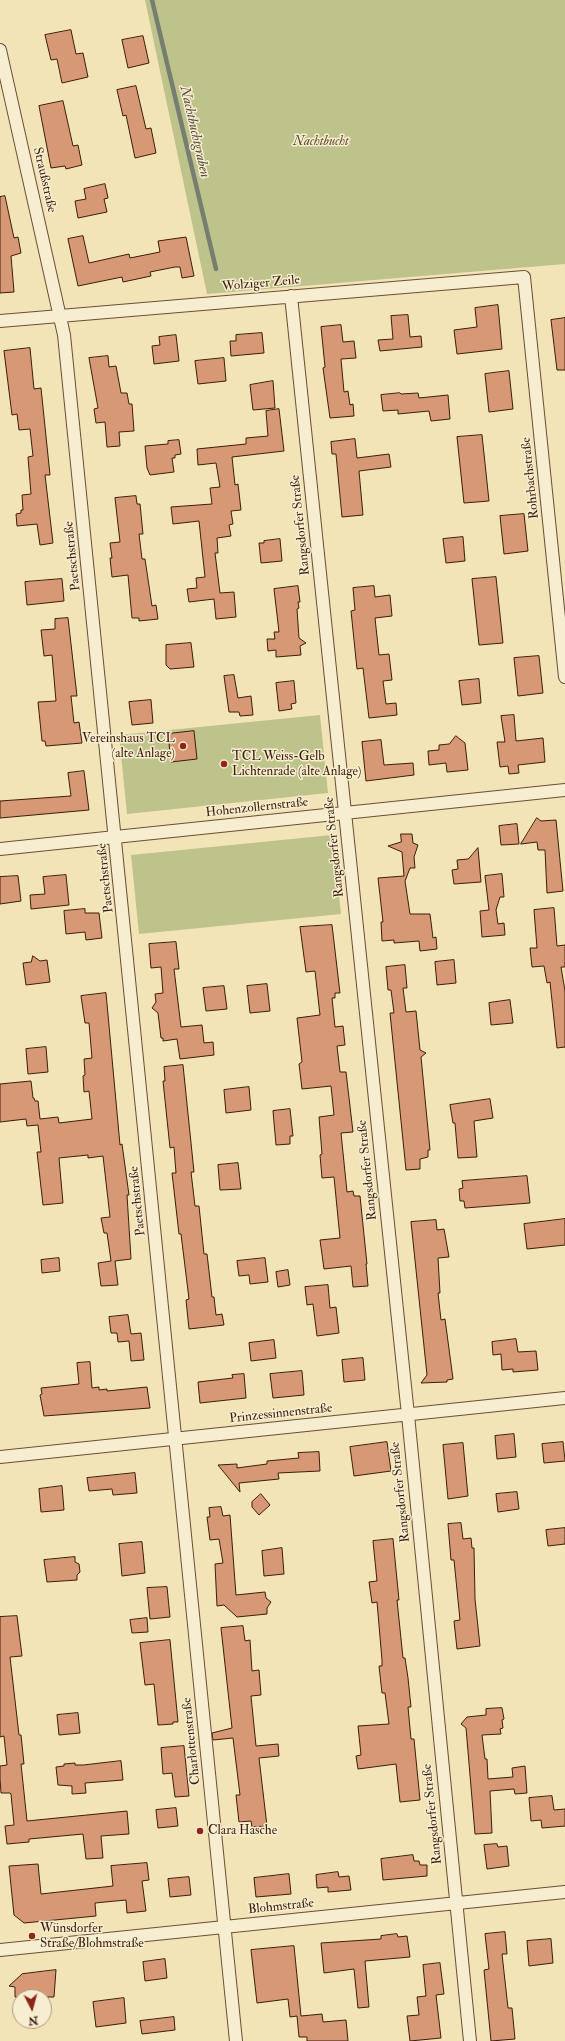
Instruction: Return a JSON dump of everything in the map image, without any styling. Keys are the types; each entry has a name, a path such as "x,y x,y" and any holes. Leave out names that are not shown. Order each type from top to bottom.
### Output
{"street":[{"name":"Straußstraße","path":"0,50 60,316"},
{"name":"Wolziger Zeile","path":"0,321 524,277"},
{"name":"Rohrbachstraße","path":"524,277 565,677"},
{"name":"Rangsdorfer Straße","path":"291,296 408,1415 470,2041"},
{"name":"Paetschstraße","path":"60,316 64,335 177,1438"},
{"name":"Hohenzollernstraße","path":"0,849 565,790"},
{"name":"Prinzessinnenstraße","path":"0,1457 565,1398"},
{"name":"Charlottenstraße","path":"177,1438 236,2041"},
{"name":"Blohmstraße","path":"0,1950 565,1892"}],"green space":[{"name":"Nachtbucht","path":"145,0 565,0 565,264 207,294"},
{"name":"TCL Weiss-Gelb Lichtenrade (alte Anlage)","path":"320,715 328,793 127,814 119,735"},
{"path":"332,835 341,914 139,934 131,855"}],"building":[{"path":"71,30 76,54 83,53 88,77 62,83 57,59 51,60 45,35"},
{"path":"143,36 149,63 128,68 122,40"},
{"path":"136,86 146,129 151,128 156,153 135,158 126,115 123,116 117,90"},
{"path":"63,101 73,146 78,145 82,165 66,169 65,166 51,168 39,106"},
{"path":"105,184 108,198 104,199 107,212 78,218 75,201 86,199 84,189"},
{"path":"5,196 14,238 18,237 21,253 11,256 14,292 0,293 0,197"},
{"path":"83,236 89,263 129,254 130,258 160,252 158,241 186,237 194,276 182,278 180,267 175,267 150,272 151,276 123,282 122,277 78,286 68,239"},
{"path":"498,305 502,349 457,354 454,330 477,327 475,308"},
{"path":"408,315 410,337 421,336 422,347 380,351 378,340 393,339 391,316"},
{"path":"565,318 565,370 557,370 551,320"},
{"path":"341,325 343,342 354,341 356,358 341,359 344,392 348,391 350,405 353,404 354,416 330,418 323,368 325,367 321,327"},
{"path":"262,333 264,353 231,356 230,341 236,341 236,335"},
{"path":"176,335 179,361 154,364 152,346 160,345 159,337"},
{"path":"30,348 34,389 41,388 50,475 45,475 53,543 40,545 37,524 17,526 16,514 21,513 21,510 23,510 22,495 31,494 28,457 33,456 30,429 19,430 17,414 12,415 4,351"},
{"path":"108,356 109,367 116,366 121,393 127,393 129,404 132,404 134,431 119,432 120,446 107,447 105,422 96,423 94,409 98,408 89,358"},
{"path":"224,358 226,381 198,384 195,361"},
{"path":"509,371 513,409 489,412 485,374"},
{"path":"273,381 275,408 253,410 250,385"},
{"path":"418,393 419,398 448,395 450,419 431,421 429,411 398,414 398,410 383,411 381,395"},
{"path":"279,409 284,451 232,457 235,485 238,484 241,510 231,511 233,524 229,525 231,536 217,538 218,553 215,553 220,593 234,592 236,617 216,619 214,599 189,602 187,589 197,588 196,578 205,577 199,521 173,524 171,507 212,504 210,488 220,487 216,463 198,465 197,449 246,444 246,438 268,436 266,411"},
{"path":"482,435 489,501 464,503 457,437"},
{"path":"355,439 357,458 389,454 391,467 359,471 363,515 342,517 336,454 332,454 331,442"},
{"path":"179,440 181,454 175,455 175,458 172,458 174,472 150,475 147,468 145,446 168,444 168,441"},
{"path":"136,496 137,504 140,504 143,534 139,534 142,559 145,559 152,606 156,605 158,619 139,621 139,618 132,618 128,575 112,577 110,558 112,558 110,543 120,542 115,498"},
{"path":"524,514 528,551 504,554 500,516"},
{"path":"463,537 465,561 446,563 443,539"},
{"path":"280,539 282,561 261,563 259,543"},
{"path":"496,577 503,643 479,645 472,579"},
{"path":"62,579 64,601 27,605 25,582"},
{"path":"298,586 300,602 298,602 299,608 297,609 299,638 306,643 300,646 301,655 276,657 276,650 268,651 267,639 275,639 274,632 279,632 274,589"},
{"path":"374,586 375,597 390,595 392,616 375,618 379,655 389,654 392,680 383,681 386,704 396,703 397,715 369,718 363,668 357,669 351,611 355,610 353,588"},
{"path":"68,618 77,696 71,696 74,723 79,722 82,743 46,746 45,741 42,741 38,702 56,701 52,655 44,656 41,630 55,629 55,619"},
{"path":"191,643 194,667 170,669 166,665 166,645"},
{"path":"539,656 543,693 518,696 514,658"},
{"path":"234,675 238,698 251,696 253,715 240,716 239,712 229,712 224,676"},
{"path":"479,679 481,703 462,705 459,681"},
{"path":"294,681 296,703 291,704 292,709 279,711 276,683"},
{"path":"151,700 153,723 132,725 129,702"},
{"path":"514,715 516,741 543,738 545,762 518,765 519,773 509,774 508,766 500,767 497,742 505,742 501,716"},
{"name":"Vereinshaus TCL (alte Anlage)","path":"194,731 197,759 171,762 168,734"},
{"path":"456,736 465,743 468,770 447,772 446,763 429,765 428,751 439,750 439,745 449,744"},
{"path":"381,740 384,765 413,763 414,775 366,781 362,742"},
{"path":"84,771 89,810 0,818 0,801 71,796 68,773"},
{"path":"537,818 541,821 556,820 563,891 547,893 545,850 538,850 537,842 521,844"},
{"path":"517,824 519,844 501,845 499,826"},
{"path":"401,834 412,834 413,843 418,845 414,857 415,868 410,868 405,881 410,914 430,914 433,938 436,937 437,949 420,951 419,941 394,943 394,940 382,941 381,922 383,922 378,878 404,876 402,852 388,846 401,842"},
{"path":"478,848 481,882 454,884 452,870 458,869 457,860 468,859"},
{"path":"502,874 504,897 500,897 496,910 498,924 504,923 505,935 482,937 480,911 489,910 485,876"},
{"path":"66,875 69,905 31,909 30,895 45,894 43,877"},
{"path":"18,876 21,901 0,904 0,877"},
{"path":"554,908 557,946 565,945 565,967 561,967 565,991 565,1047 557,1048 550,982 547,983 544,966 532,967 530,948 537,948 534,910"},
{"path":"85,909 85,913 99,913 102,938 86,940 85,932 66,934 64,911"},
{"path":"332,925 340,993 335,993 335,998 332,998 335,1027 343,1026 345,1045 337,1046 340,1072 346,1072 353,1132 341,1133 347,1192 353,1191 354,1196 360,1196 368,1286 353,1287 351,1266 324,1269 320,1240 340,1238 334,1177 322,1178 320,1155 322,1154 319,1117 334,1115 331,1086 302,1089 299,1064 302,1062 297,1018 320,1015 315,971 306,972 300,927"},
{"path":"176,942 179,969 174,969 181,1027 202,1025 204,1043 213,1042 214,1055 180,1059 177,1039 163,1041 163,1038 161,1038 158,1013 152,1008 156,1002 155,994 163,993 161,967 151,968 149,944"},
{"path":"33,956 40,961 47,960 50,982 26,985 23,963 31,962"},
{"path":"454,960 456,983 437,985 435,962"},
{"path":"405,965 407,988 403,988 406,1012 416,1011 420,1050 426,1053 421,1057 430,1150 428,1150 428,1157 420,1159 420,1169 406,1170 390,1013 394,1013 391,990 388,990 386,967"},
{"path":"267,984 270,1011 250,1013 247,986"},
{"path":"224,986 227,1009 206,1011 203,988"},
{"path":"106,993 120,1145 122,1144 129,1195 127,1195 131,1259 115,1261 118,1285 101,1286 98,1263 111,1261 107,1233 104,1233 101,1218 110,1217 103,1156 88,1158 88,1155 59,1158 63,1203 43,1205 37,1152 41,1152 38,1125 27,1126 26,1119 0,1122 0,1084 31,1081 33,1098 35,1101 38,1101 40,1119 58,1117 59,1123 92,1119 89,1091 84,1092 83,1076 85,1075 84,1059 92,1058 89,1023 85,1023 81,996"},
{"path":"510,1000 513,1023 491,1025 489,1003"},
{"path":"46,1047 48,1072 28,1074 26,1049"},
{"path":"183,1065 194,1172 191,1172 195,1206 199,1206 204,1254 207,1254 212,1297 214,1297 216,1315 222,1314 224,1325 189,1329 186,1300 189,1299 181,1234 179,1234 172,1173 176,1173 174,1147 170,1148 163,1081 165,1081 164,1067"},
{"path":"249,1087 251,1110 226,1113 224,1090"},
{"path":"490,1099 493,1118 474,1121 477,1157 458,1158 455,1123 453,1123 450,1105"},
{"path":"290,1109 293,1136 290,1136 290,1144 276,1145 273,1111"},
{"path":"238,1163 241,1189 220,1190 218,1165"},
{"path":"527,1176 530,1203 465,1208 464,1201 460,1201 459,1189 463,1188 462,1181"},
{"path":"565,1219 565,1245 527,1249 524,1224"},
{"path":"436,1220 437,1230 444,1229 449,1257 438,1258 440,1293 438,1293 441,1320 445,1319 453,1379 447,1380 447,1382 421,1383 427,1375 411,1222"},
{"path":"59,1258 60,1271 42,1273 41,1260"},
{"path":"265,1258 268,1282 250,1284 249,1275 239,1276 237,1261"},
{"path":"288,1270 290,1285 278,1287 276,1272"},
{"path":"328,1285 330,1308 336,1307 339,1333 317,1336 313,1304 307,1305 305,1287"},
{"path":"128,1315 131,1334 141,1333 144,1360 131,1361 129,1341 118,1342 117,1333 111,1333 109,1317"},
{"path":"516,1339 518,1352 536,1351 538,1370 513,1372 513,1369 502,1370 501,1354 493,1355 492,1342"},
{"path":"274,1340 276,1358 251,1361 249,1343"},
{"path":"363,1358 365,1380 344,1382 342,1360"},
{"path":"90,1362 92,1388 99,1387 99,1390 107,1389 107,1391 147,1387 150,1408 44,1416 40,1395 42,1394 41,1388 79,1384 77,1363"},
{"path":"302,1371 304,1395 273,1398 270,1374"},
{"path":"244,1374 246,1398 200,1403 198,1382 233,1378 232,1375"},
{"path":"514,1434 516,1457 497,1459 495,1436"},
{"path":"387,1442 391,1471 354,1476 350,1447"},
{"path":"563,1442 565,1461 544,1463 542,1444"},
{"path":"463,1443 468,1496 448,1499 443,1445"},
{"path":"319,1452 320,1471 278,1473 279,1479 239,1483 240,1492 218,1465 237,1464 237,1468 267,1464 267,1461 299,1458 298,1453"},
{"path":"135,1473 137,1493 113,1495 112,1489 89,1491 87,1478"},
{"path":"62,1486 64,1510 41,1512 39,1489"},
{"path":"517,1492 519,1509 498,1512 496,1494"},
{"path":"261,1494 270,1505 259,1515 252,1507 252,1502"},
{"path":"221,1507 223,1516 230,1515 236,1595 265,1592 266,1598 271,1602 267,1608 267,1614 237,1617 224,1605 217,1606 215,1564 223,1563 219,1539 210,1540 207,1517 210,1517 209,1508"},
{"path":"461,1523 463,1539 471,1538 472,1548 474,1548 475,1599 480,1646 457,1649 454,1621 460,1620 454,1560 451,1560 448,1524"},
{"path":"565,1528 565,1544 548,1546 546,1530"},
{"path":"393,1539 403,1658 405,1658 411,1707 408,1707 411,1739 414,1739 420,1800 400,1802 396,1764 358,1769 356,1756 361,1755 358,1726 389,1724 385,1693 382,1693 379,1666 382,1666 382,1660 377,1602 372,1603 369,1582 377,1581 373,1541"},
{"path":"142,1542 145,1573 122,1576 119,1544"},
{"path":"282,1548 284,1574 264,1576 262,1551"},
{"path":"75,1557 75,1562 79,1564 80,1572 77,1575 77,1580 47,1582 44,1560"},
{"path":"167,1587 170,1617 150,1619 147,1588"},
{"path":"17,1616 22,1656 10,1657 19,1735 21,1735 24,1764 21,1764 27,1821 127,1811 129,1834 101,1836 103,1858 86,1859 83,1834 29,1839 29,1842 7,1844 5,1826 14,1825 11,1794 1,1793 0,1779 0,1766 7,1765 4,1736 0,1737 0,1617"},
{"path":"147,1618 148,1632 132,1633 130,1620"},
{"path":"243,1626 245,1641 250,1640 252,1671 259,1670 261,1695 251,1696 256,1746 278,1744 279,1756 259,1758 267,1826 252,1827 251,1821 239,1822 236,1795 240,1795 233,1738 213,1740 212,1733 232,1728 221,1628"},
{"path":"170,1640 178,1722 173,1722 173,1724 158,1725 154,1684 145,1685 140,1643"},
{"path":"502,1708 504,1719 502,1720 503,1728 500,1729 501,1734 482,1735 485,1759 487,1759 488,1779 513,1777 512,1768 525,1766 527,1793 515,1794 514,1789 490,1791 492,1833 475,1834 466,1728 461,1724 467,1717 486,1715 486,1709"},
{"path":"78,1713 80,1733 59,1735 57,1715"},
{"path":"184,1746 189,1796 175,1797 172,1773 163,1774 161,1748"},
{"path":"121,1761 123,1780 85,1783 86,1793 72,1794 72,1786 58,1785 56,1767 64,1766 64,1764 75,1763 75,1765 83,1765"},
{"path":"552,1796 554,1810 565,1809 565,1826 542,1828 541,1820 531,1821 529,1798"},
{"path":"176,1808 178,1826 158,1828 156,1810"},
{"path":"497,1844 498,1847 507,1846 509,1866 487,1869 484,1845"},
{"path":"413,1855 414,1861 419,1861 420,1865 427,1865 427,1876 383,1880 381,1859"},
{"path":"147,1863 149,1880 142,1881 146,1911 127,1913 126,1900 95,1903 96,1916 24,1923 14,1915 9,1866 38,1864 41,1894 113,1886 111,1866"},
{"path":"338,1872 339,1877 349,1876 351,1890 328,1892 328,1887 317,1888 316,1875"},
{"path":"289,1874 291,1894 256,1897 254,1878"},
{"path":"189,1877 191,1895 170,1897 168,1879"},
{"path":"505,1932 507,1954 502,1954 508,2008 512,2008 515,2039 491,2041 484,1970 489,1969 485,1934"},
{"path":"397,1934 398,1937 407,1936 410,1957 365,1961 369,2007 358,2008 354,1969 324,1973 321,1943 381,1939 381,1936"},
{"path":"551,1939 553,1963 529,1966 527,1941"},
{"path":"294,1946 301,2016 322,2014 323,2022 346,2020 348,2041 307,2041 307,2037 299,2037 297,2016 290,2017 288,1999 257,2003 251,1950"},
{"path":"165,1959 167,1978 145,1981 143,1962"},
{"path":"440,1963 444,1994 436,1995 441,2038 410,2041 407,2016 419,2015 417,1997 426,1996 423,1965"},
{"path":"56,1970 54,1997 52,1997 52,1989 15,1989 15,1987 9,1986 22,1974"},
{"path":"124,1998 126,2023 96,2027 93,2002"},
{"path":"174,2017 175,2030 142,2034 140,2021"}],"waterway":[{"name":"Nachtbuchtgraben","path":"152,0 216,269"}],"place":[{"name":"Vereinshaus TCL (alte Anlage)","path":"183,746"},
{"name":"TCL Weiss-Gelb Lichtenrade (alte Anlage)","path":"224,764"},
{"name":"Clara Hasche","path":"200,1831"},
{"name":"Wünsdorfer Straße/Blohmstraße","path":"32,1936"}]}
